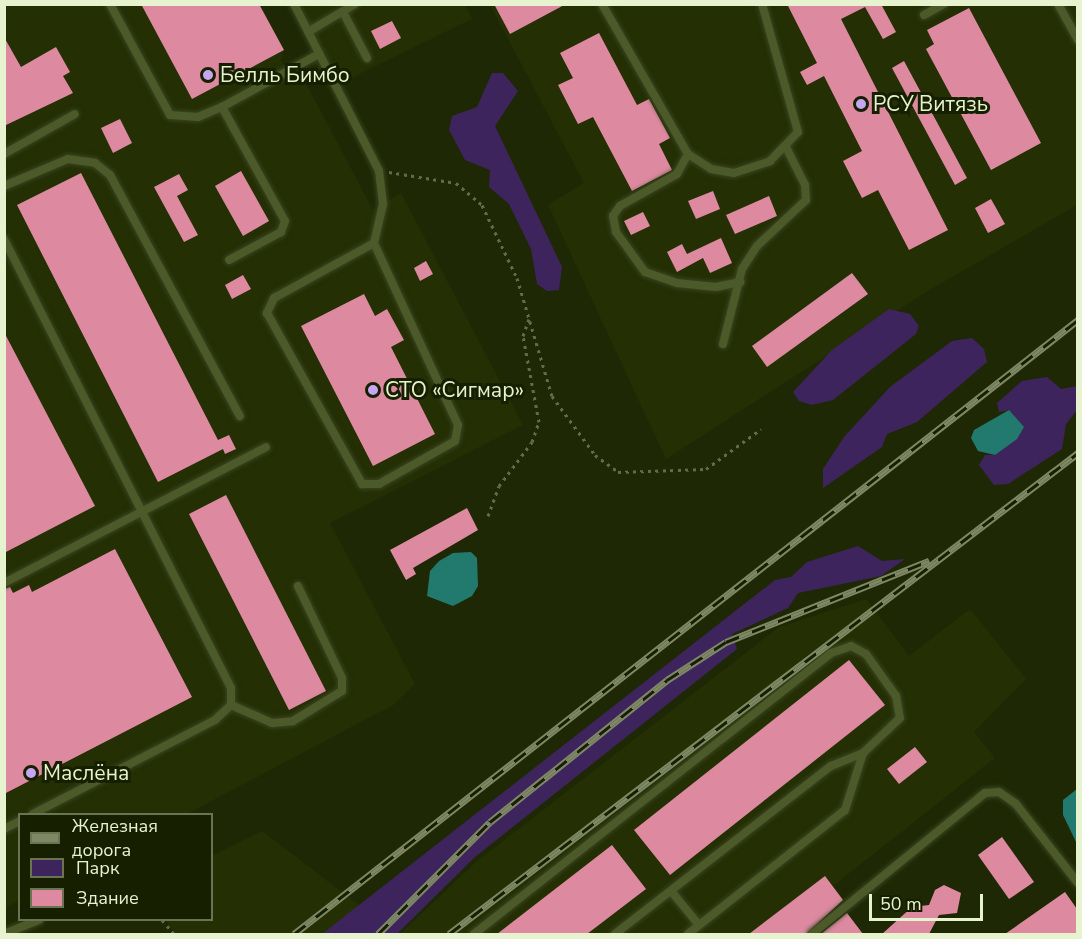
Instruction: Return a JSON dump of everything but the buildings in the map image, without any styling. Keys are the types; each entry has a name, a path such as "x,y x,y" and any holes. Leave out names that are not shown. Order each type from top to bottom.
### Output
{"lane":[{"path":"110,4 170,115 198,117 222,107 319,54"},
{"path":"294,4 379,171 383,204 374,243 458,425 455,441 379,484 362,484 267,313 274,298 374,243"},
{"path":"602,4 688,154 711,169 734,173 770,160 786,147 798,132 793,103 762,4"},
{"path":"924,15 944,4"},
{"path":"1058,4 1077,40"},
{"path":"308,32 350,7 367,58"},
{"path":"222,107 285,220 281,232 229,260"},
{"path":"4,154 75,114"},
{"path":"723,344 727,311 757,246 806,200 805,185 786,147"},
{"path":"688,154 677,174 620,206 613,216 616,232 645,272 677,283 716,287 740,282"},
{"path":"4,186 68,159 95,163 110,175 240,416"},
{"path":"4,239 139,513 231,688 231,705 215,720 35,813"},
{"path":"4,583 266,447"},
{"path":"231,705 272,723 293,721 342,691 342,678 298,586"},
{"path":"474,934 831,653 851,646 866,654 896,696 900,718 863,753 831,766 615,934"},
{"path":"688,934 845,810 863,753"},
{"path":"812,934 985,794 999,792 1016,804 1077,883"},
{"path":"4,829 18,822"},
{"path":"671,891 699,926"},
{"path":"4,934 36,921"}],"path":[{"path":"379,171 456,183 471,192 499,235 530,318 552,396 595,455 618,472 644,475 706,469 761,429"},
{"path":"488,516 499,486 532,442 539,422 524,336 530,318"},
{"path":"163,921 174,934"}],"shaded area":[{"path":"5,5 259,5 284,50 281,60 294,83 303,78 373,210 401,193 523,425 330,523 415,684 393,705 189,813 18,813 18,901 5,908"},
{"path":"300,5 465,5 472,19 341,83"},
{"path":"490,5 1077,5 1077,205 926,292 666,459 548,205 584,183"},
{"path":"866,599 909,656 970,609 1026,679 974,732 995,758 833,886 844,900 799,934 400,934 476,862 779,627"},
{"path":"262,831 397,934 176,934 167,921 213,921 213,856"}],"green space":[{"path":"492,73 503,73 518,91 495,126 562,267 559,290 547,291 537,284 531,249 509,204 489,187 490,170 465,160 449,130 452,116 477,107"},
{"path":"889,309 910,314 919,326 916,334 833,400 812,405 799,401 793,392 832,350"},
{"path":"972,338 984,349 987,362 917,422 887,434 882,447 823,488 823,469 844,437 890,387 952,341"},
{"path":"1047,377 1061,389 1077,386 1077,410 1066,424 1062,449 1008,484 994,485 979,465 985,455 996,455 1009,410 999,412 997,403 1022,381"},
{"path":"858,546 882,561 905,559 881,576 798,593 788,608 732,634 737,649 475,857 397,934 322,934 775,580 791,577 807,562"}],"water":[{"path":"1009,410 1024,427 1017,439 995,455 978,451 971,438 974,430"},
{"path":"471,552 477,558 478,586 472,596 453,606 427,596 430,571 439,561 453,553"},
{"path":"1077,789 1077,844 1063,815 1063,800"}],"railway":[{"path":"294,934 1078,320"},
{"path":"449,934 1078,453"},
{"path":"378,934 490,822 667,680 726,642 929,561"}],"place":[{"name":"Белль Бимбо","path":"208,75"},
{"name":"РСУ Витязь","path":"861,104"},
{"name":"СТО «Сигмар»","path":"373,390"},
{"name":"Маслёна","path":"31,773"}]}
